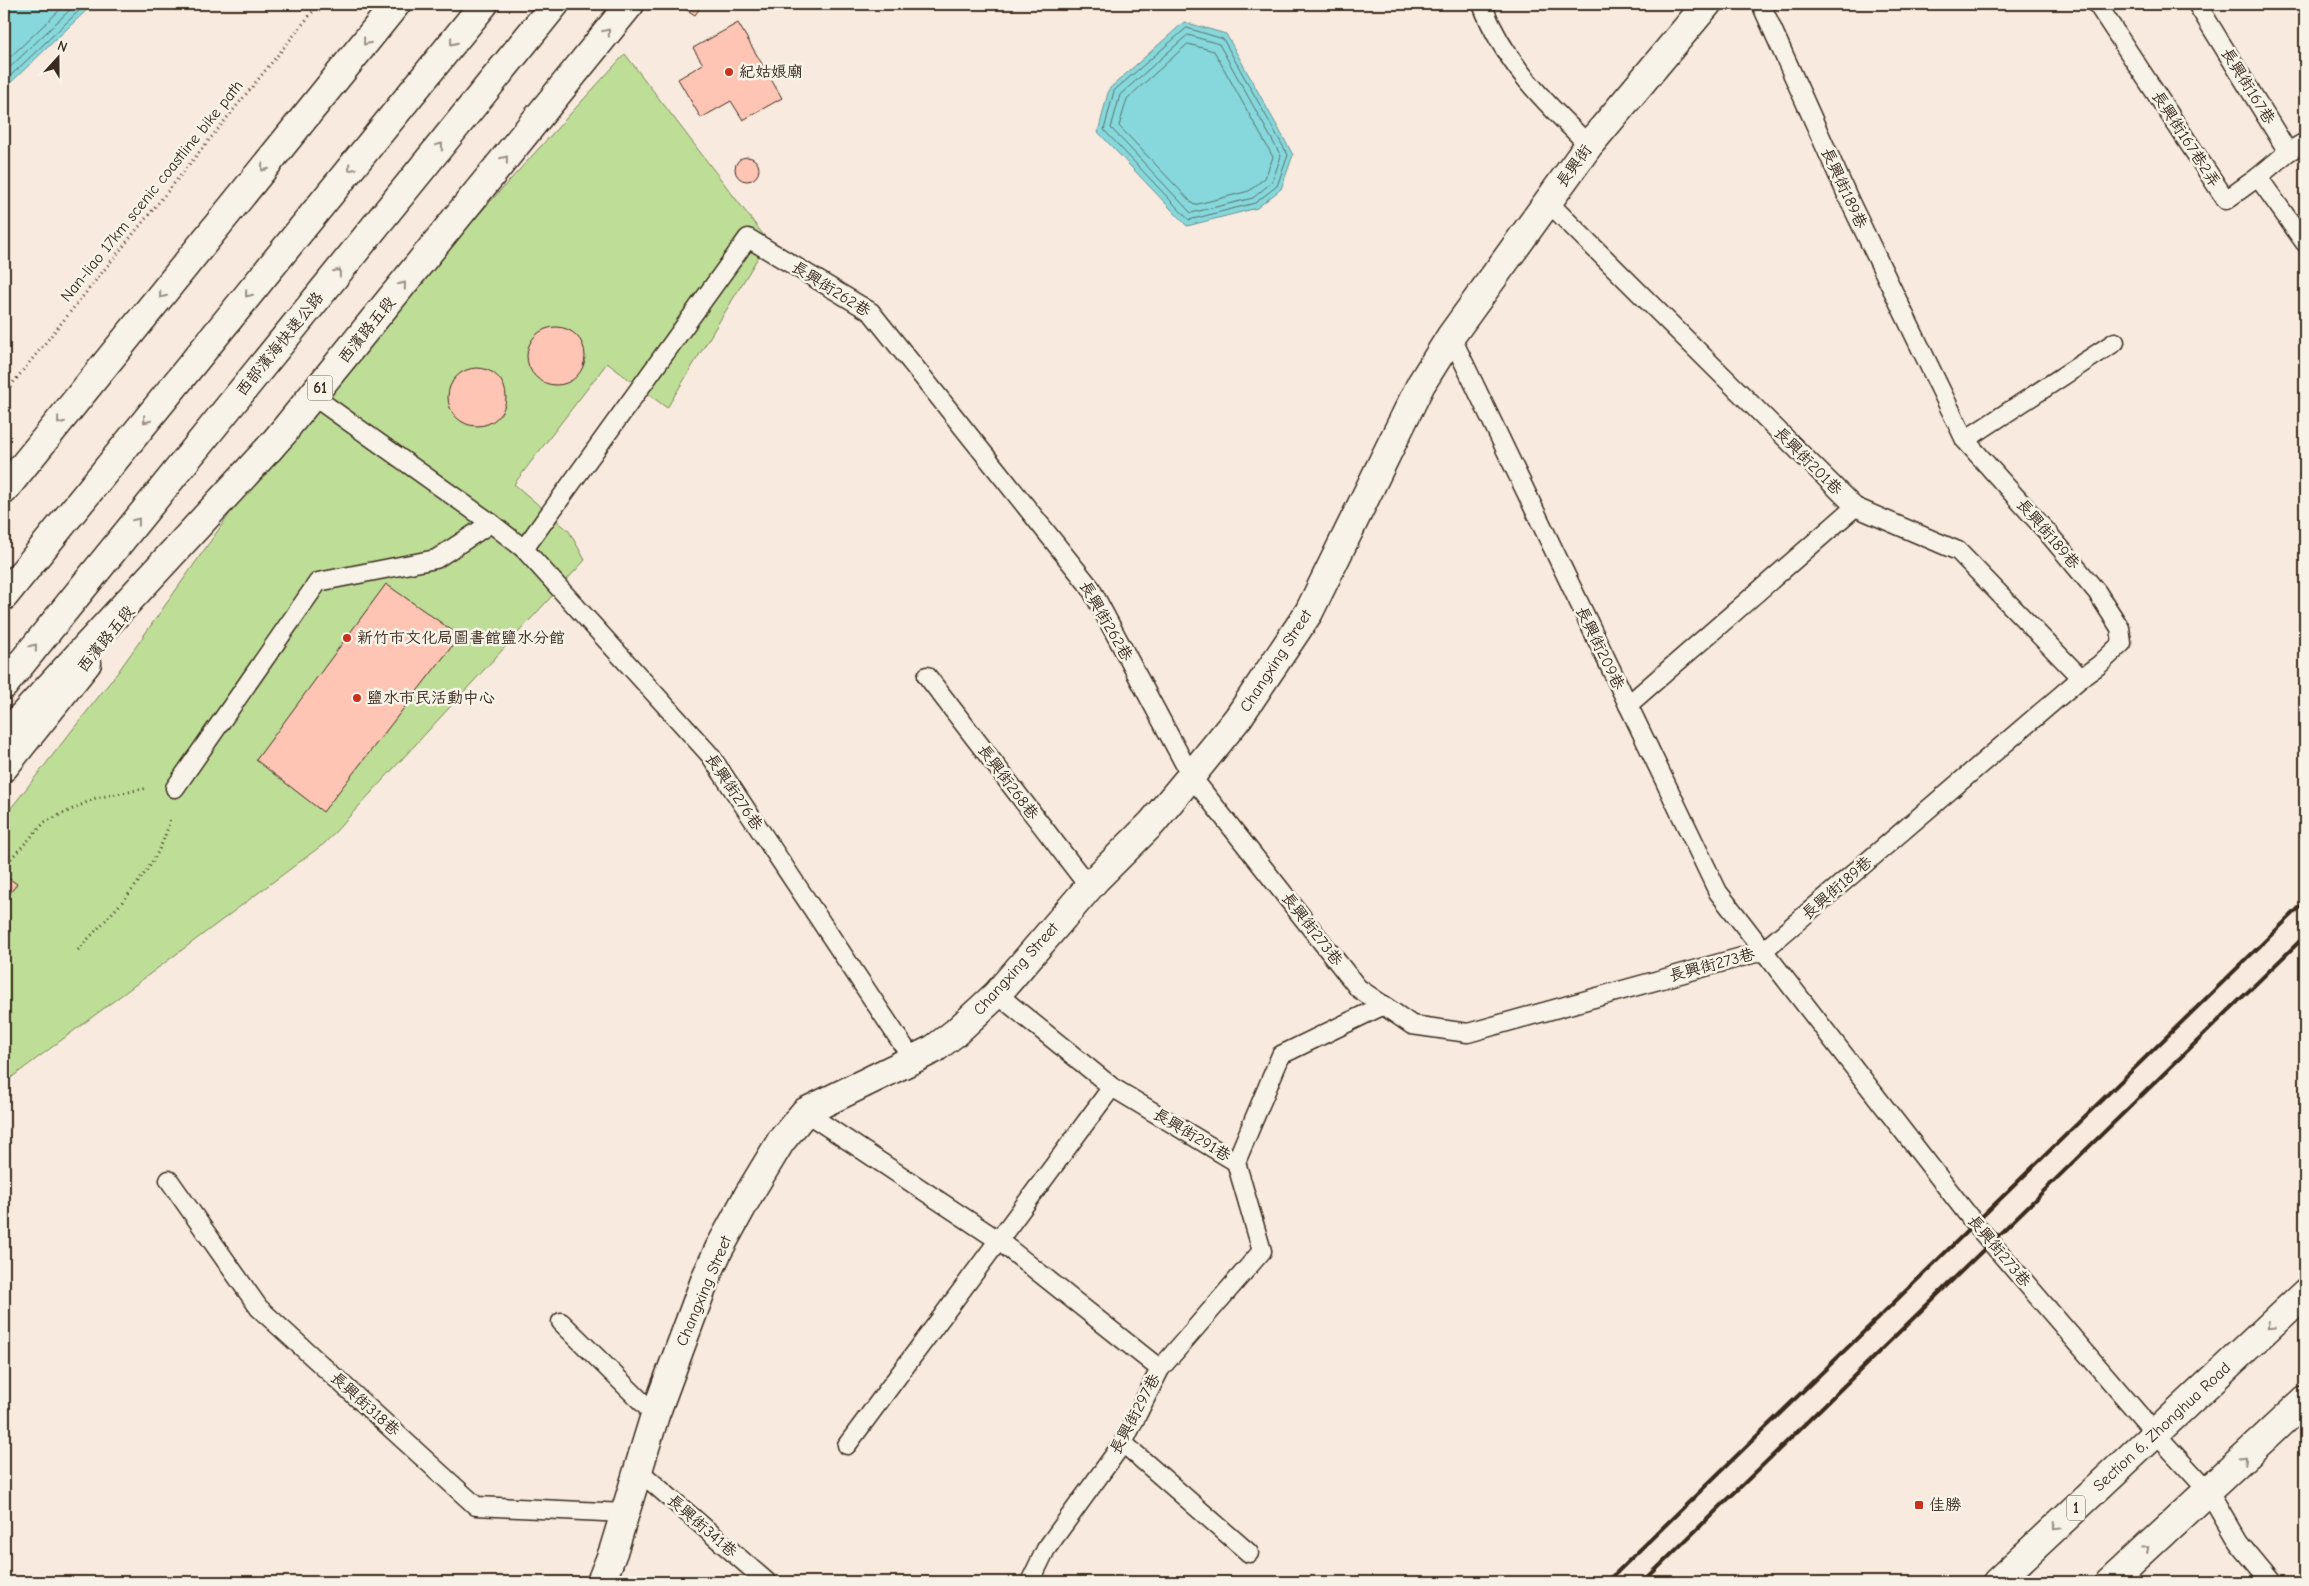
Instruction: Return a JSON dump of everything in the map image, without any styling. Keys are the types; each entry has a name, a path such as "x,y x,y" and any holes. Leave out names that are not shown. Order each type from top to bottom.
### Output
{"main road":[{"path":"4,490 396,4"},
{"path":"4,596 484,4"},
{"name":"西部濱海快速公路","path":"4,685 555,4"},
{"name":"西濱路五段","path":"4,767 119,621 285,431 630,4"},
{"name":"長興街","path":"1451,336 1589,145 1708,4"},
{"name":"Changxing Street","path":"602,1582 655,1415 691,1316 719,1249 781,1140 805,1112 913,1060 934,1049 956,1033 997,994 1089,888 1152,823 1238,718 1309,612 1422,384 1451,336"},
{"path":"4,736 285,431"},
{"name":"Section 6, Zhonghua Road","path":"1997,1582 2305,1292"},
{"path":"2110,1582 2209,1492 2305,1400"}],"lane":[{"path":"1482,4 1491,29 1516,67 1546,105 1589,145"},
{"name":"長興街189巷","path":"1761,4 1851,204 1965,440 2047,532 2097,592 2120,628 2122,643 2099,665 2081,678 1763,951"},
{"name":"長興街167巷2弄","path":"2097,4 2226,200 2258,177"},
{"name":"長興街167巷","path":"2197,4 2288,152"},
{"path":"2305,142 2288,152 2258,177 2305,242"},
{"name":"長興街201巷","path":"1548,202 1855,507 1628,705"},
{"name":"長興街262巷","path":"524,549 748,238 871,312 1090,587 1191,776"},
{"name":"長興街209巷","path":"1451,336 1718,892 1763,951"},
{"path":"1965,440 2115,342"},
{"path":"313,396 491,523 524,549"},
{"path":"1855,507 1958,551 2081,678"},
{"path":"175,788 318,582 436,559 491,523"},
{"name":"長興街276巷","path":"524,549 710,755 913,1060"},
{"name":"長興街268巷","path":"927,676 1089,888"},
{"name":"長興街273巷","path":"1191,776 1358,988 1412,1025 1468,1033 1763,951 1975,1224 2155,1433 2209,1492 2238,1542 2271,1582"},
{"name":"長興街291巷","path":"997,994 1112,1088 1236,1162 1262,1251 1160,1369"},
{"path":"1236,1162 1281,1055 1384,1005"},
{"path":"847,1445 1112,1088"},
{"name":"長興街297巷","path":"805,1112 998,1240 1160,1369 1123,1443 1046,1549 1030,1582"},
{"name":"長興街318巷","path":"169,1180 259,1308 476,1506 625,1513"},
{"path":"561,1322 655,1415"},
{"path":"1123,1443 1249,1552"},
{"name":"長興街341巷","path":"638,1470 767,1582"}],"path":[{"name":"Nan-liao 17km scenic coastline bike path","path":"4,394 319,4"},
{"path":"4,866 45,822 96,798 144,788 175,788 168,827 144,876 78,950"}],"green space":[{"path":"625,54 768,241 667,408 607,363 514,484 569,531 585,560 325,843 4,1083 4,817 118,672 313,396"}],"water":[{"path":"4,4 93,4 4,89"},
{"path":"1184,22 1226,34 1293,155 1281,189 1257,208 1187,226 1098,132 1109,89"}],"building":[{"path":"680,4 703,4 695,15"},
{"name":"紀姑娘廟","path":"738,23 782,98 743,120 731,101 701,118 678,79 703,64 693,48"},
{"path":"747,157 752,158 758,164 758,174 752,180 747,181 742,180 736,174 735,169 736,164 742,158"},
{"path":"556,327 572,332 580,340 585,356 580,372 572,380 556,385 540,380 532,372 527,356 532,340 540,332"},
{"path":"477,368 493,373 501,381 506,397 501,413 493,421 477,426 461,421 453,413 448,397 453,381 461,373"},
{"name":"鹽水市民活動中心","path":"386,584 460,636 323,812 256,760"},
{"path":"4,875 17,884 4,901"}],"railway":[{"path":"1607,1582 2305,902"},
{"path":"1643,1582 2305,936"}],"place":[{"name":"紀姑娘廟","path":"729,72"},
{"name":"新竹市文化局圖書館鹽水分館","path":"347,638"},
{"name":"鹽水市民活動中心","path":"357,698"},
{"name":"佳勝","path":"1919,1505"}]}
